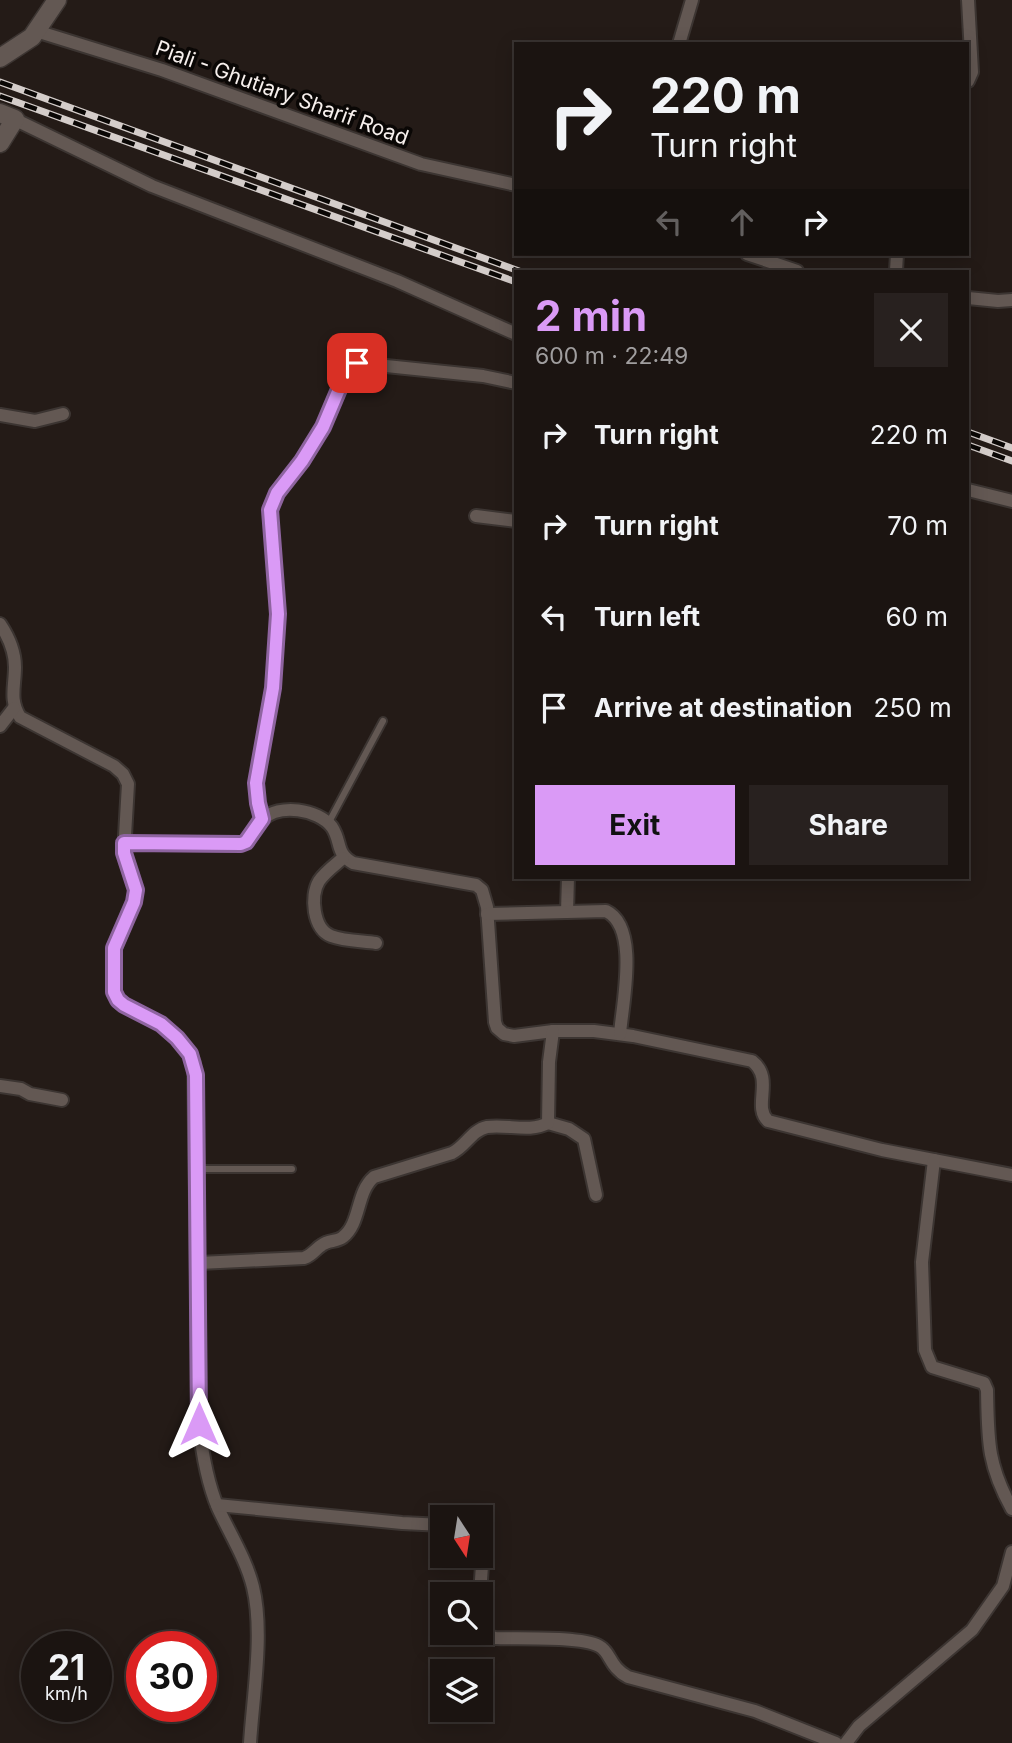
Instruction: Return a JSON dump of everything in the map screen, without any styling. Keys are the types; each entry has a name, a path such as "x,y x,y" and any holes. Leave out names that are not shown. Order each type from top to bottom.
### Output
{"main road":[{"path":"0,58 36,31 57,0"},
{"path":"0,143 7,116"}],"street":[{"path":"680,42 692,0"},
{"path":"968,0 972,72 969,79"},
{"name":"Piali - Ghutiary Sharif Road","path":"36,31 162,70 421,164 514,185"},
{"path":"7,116 152,186 397,281 514,333"},
{"path":"753,256 794,270"},
{"path":"969,298 1012,300"},
{"path":"262,819 256,783 273,688 278,614 270,510 277,493 302,461 323,427 348,368 357,363 484,376 514,383"},
{"path":"0,415 35,421 63,414"},
{"path":"969,490 1012,501"},
{"path":"476,516 514,521"},
{"path":"0,624 12,647 15,664 12,698 14,708 20,716 114,766 128,784 124,853 136,890 134,902 114,948 114,992 124,1005 161,1024 177,1038 190,1054 196,1075 199,1424 205,1463 217,1505 244,1562 253,1586 257,1609 250,1743"},
{"path":"0,726 14,708"},
{"path":"124,843 241,844 246,842 262,819 274,811 288,810 319,817 328,824 338,840 343,858"},
{"path":"343,858 366,866 476,885 482,890 487,914 495,1021 497,1028 504,1034 553,1031 620,1034 752,1061 758,1066 763,1081 764,1118 776,1125 1012,1175"},
{"path":"343,858 320,879 317,886 315,911 318,922 325,932 332,936 376,943"},
{"path":"567,912 568,879"},
{"path":"487,914 606,911 611,914 624,939 627,968 620,1034"},
{"path":"548,1124 549,1062 553,1031"},
{"path":"0,1086 62,1100"},
{"path":"199,1263 312,1256 321,1245 338,1240 350,1230 367,1182 374,1177 461,1149 475,1132 485,1128 522,1129 548,1124 569,1129 584,1139 596,1195"},
{"path":"933,1160 922,1262 925,1350 932,1367 984,1383 987,1390 987,1434 992,1466 1012,1509"},
{"path":"217,1505 430,1524"},
{"path":"846,1743 859,1726 972,1630 1003,1586 1012,1552"},
{"path":"493,1637 583,1641 599,1646 607,1652 618,1671 628,1677 755,1711 836,1743"}],"lane":[{"path":"328,824 383,721"},
{"path":"197,1169 292,1169"}],"railway":[{"path":"0,82 516,270"},
{"path":"0,96 514,281"},
{"path":"969,432 1012,448"},
{"path":"969,445 1012,461"}],"route":[{"path":"199,1424 196,1075 190,1054 177,1038 161,1024 124,1005 114,992 114,948 134,902 136,890 124,853 124,843 241,844 246,842 262,819 256,783 273,688 278,614 270,510 277,493 302,461 323,427 345,372 351,364 357,363"}]}
